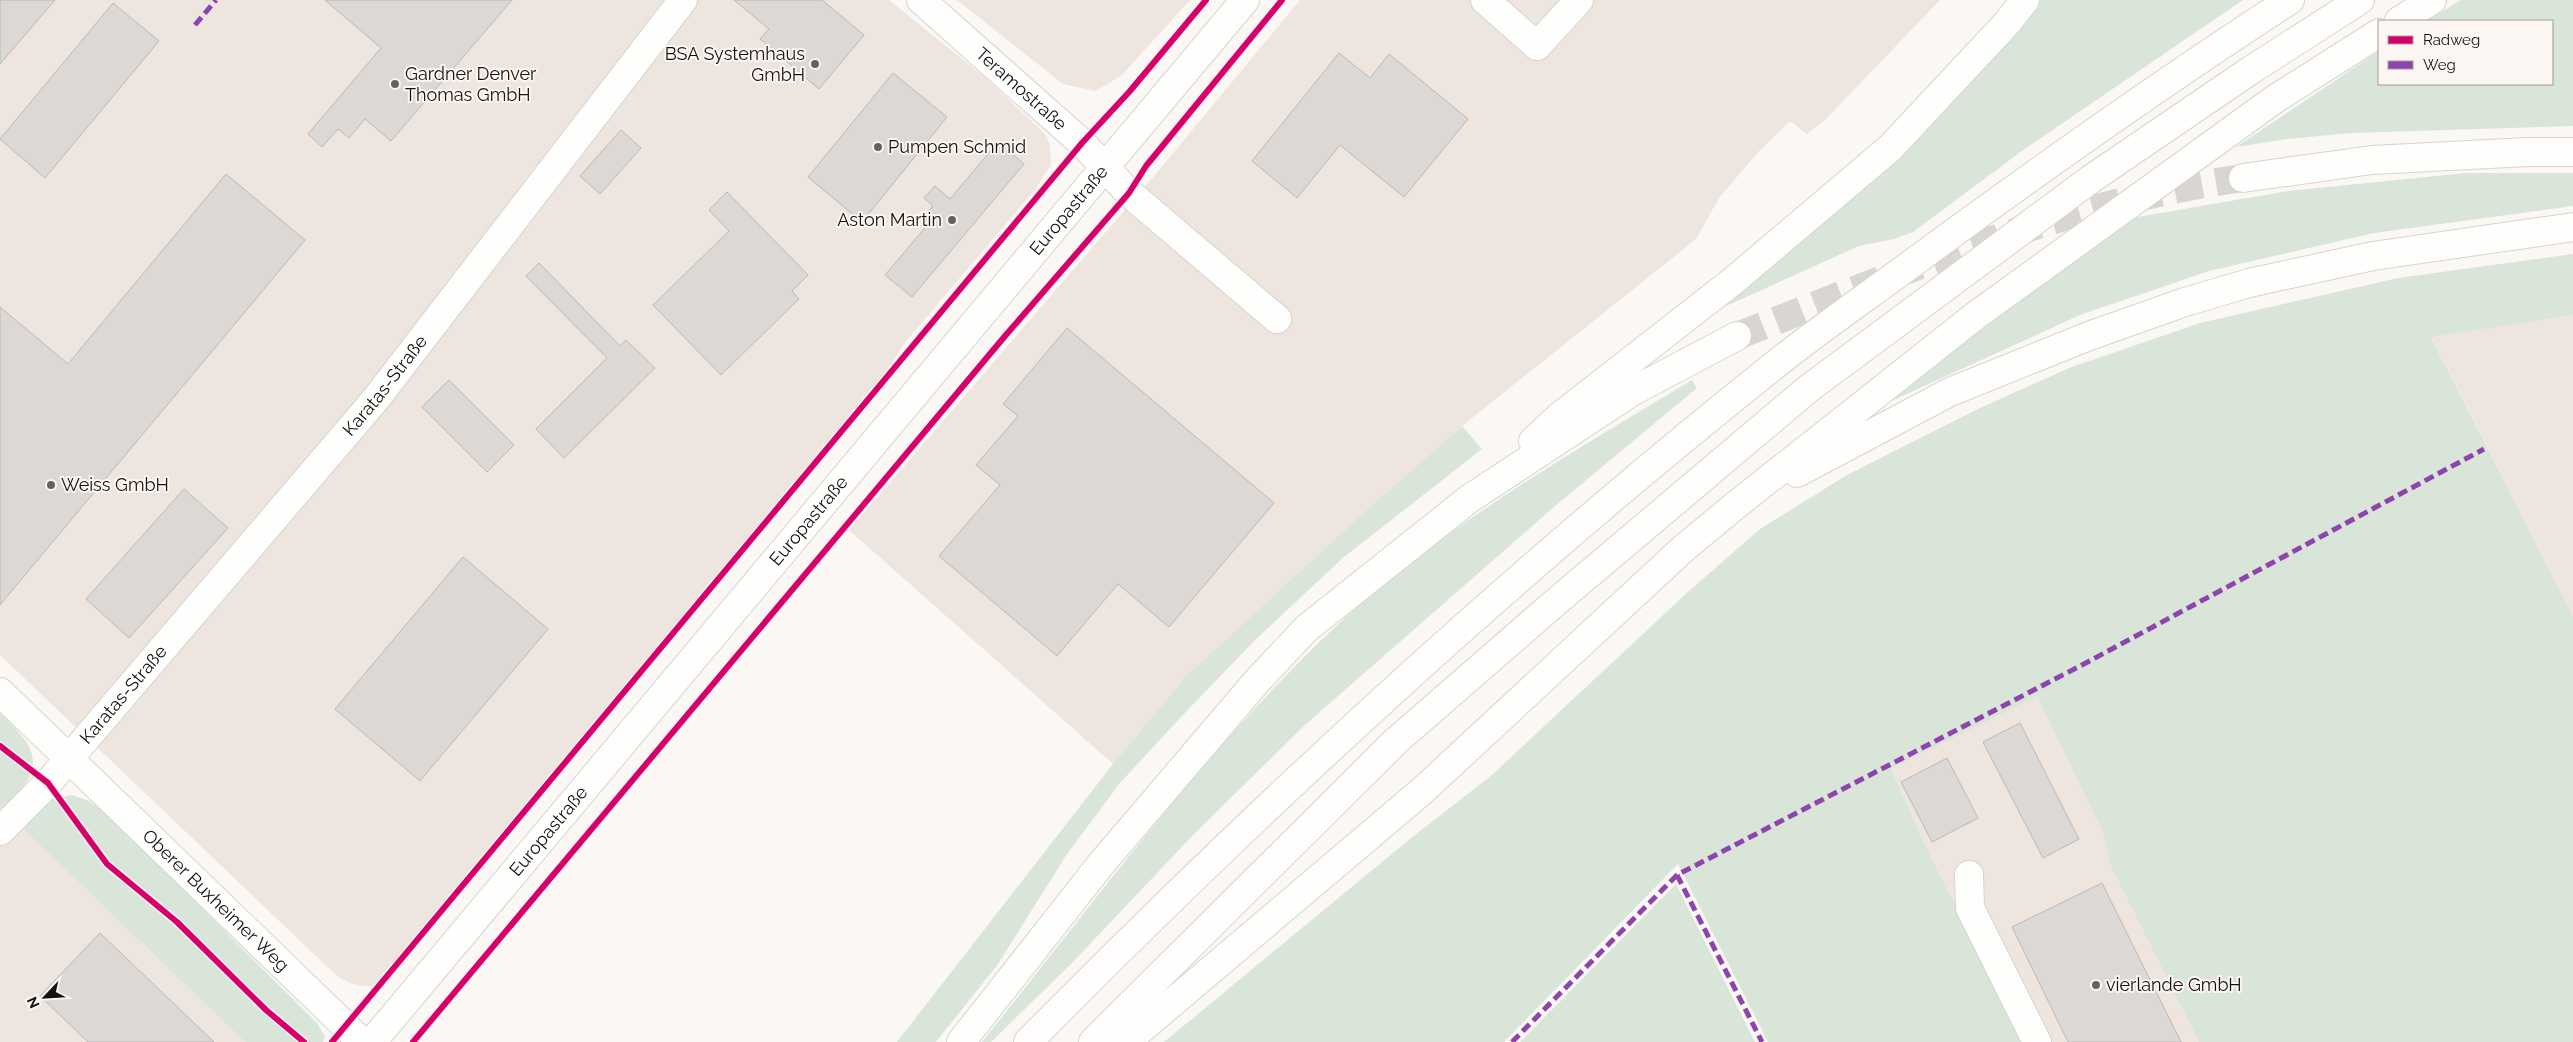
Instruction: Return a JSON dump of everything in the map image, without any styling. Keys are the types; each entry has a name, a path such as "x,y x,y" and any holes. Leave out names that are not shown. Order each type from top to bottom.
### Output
{"main road":[{"name":"Karatas-Straße","path":"69,758 375,400 683,0"},
{"name":"Teramostraße","path":"921,0 1082,143 1129,193 1277,319"},
{"name":"Europastraße","path":"372,1042 946,360 1104,167 1245,0"},
{"path":"1485,0 1537,46 1579,0"},
{"path":"961,1042 1101,864 1258,680 1307,628 1469,499 1560,416 1732,281 1890,148 2007,23 2024,0"},
{"path":"1028,1042 1133,936 1370,710 1520,576 1761,376 1992,205 2228,40 2290,0"},
{"path":"1093,1042 1396,741 1557,601 1808,390 2091,179 2251,70 2360,0"},
{"path":"2400,20 2432,0"},
{"path":"1126,1042 1422,791 1670,561 1736,505 1975,316 2275,100 2378,35"},
{"path":"2243,178 2372,160 2528,152 2573,152"},
{"path":"1736,505 1950,392 2089,336 2182,303 2249,283 2373,256 2573,227"},
{"path":"1469,499 1633,391 1737,336"},
{"name":"Oberer Buxheimer Weg","path":"0,692 362,1042"},
{"path":"0,831 69,758"},
{"path":"1969,875 1970,908 2037,1042"}],"shaded area":[{"path":"0,0 889,0 987,79 1045,134 1050,145 1051,165 1034,191 907,340 860,409 567,759 376,986 363,986 350,983 337,976 0,655"},
{"path":"957,0 1190,0 1121,76 1095,91 1063,84"},
{"path":"1300,0 1940,0 1825,120 1807,134 1790,121 1760,150 1719,198 1696,239 1462,426 1371,506 1185,677 1113,764 849,530 1155,175"},
{"path":"2040,0 2243,0 2026,148 1913,232 1894,239 1859,246 1726,306 1723,300 1893,158 1964,91"},
{"path":"2461,0 2573,0 2573,126 2351,133 2288,139 2236,147 2378,52 2378,85 2553,85 2553,20 2429,20"},
{"path":"2466,173 2573,173 2573,206 2374,233 2209,271 2080,315 1876,408 2132,218 2288,191"},
{"path":"2573,254 2573,315 2431,337 2573,616 2573,1042 2199,1042 2110,865 2102,830 2037,696 1891,769 1932,859 2025,1042 1768,1042 1678,864 1504,1042 1164,1042 1411,838 1492,775 1689,591 1760,529 1847,475 1980,408 2069,368 2200,323 2398,278"},
{"path":"2573,315 2573,616 2431,336"},
{"path":"1692,380 1697,388 1555,506 1306,724 1194,834 1072,963 991,1042 982,1042 1109,881 1196,775 1241,724 1336,626 1419,556 1463,524 1553,464"},
{"path":"1462,426 1482,449 1344,557 1255,640 1120,783 1067,854 998,964 936,1042 897,1042 1113,764 1185,677 1371,506"},
{"path":"2038,695 2102,830 2110,865 2199,1042 2025,1042 1932,859 1891,769"},
{"path":"0,713 24,739 33,760 32,771 27,782 5,811 0,806"},
{"path":"72,795 89,801 108,815 317,1023 325,1037 323,1042 245,1042 21,827 51,799"},
{"path":"0,806 21,827 245,1042 0,1042"},
{"path":"1676,884 1755,1042 1520,1042"}],"building":[{"path":"0,0 55,0 0,64"},
{"name":"Gardner Denver Thomas GmbH","path":"325,0 512,0 391,141 365,119 349,138 338,129 322,147 308,134 381,48"},
{"name":"BSA Systemhaus GmbH","path":"734,0 822,0 864,35 819,89 760,39 769,29"},
{"path":"113,3 159,41 45,178 0,139"},
{"path":"1339,53 1370,78 1389,54 1468,119 1404,197 1340,145 1297,198 1252,161"},
{"name":"Pumpen Schmid","path":"893,73 947,117 862,222 808,177"},
{"path":"621,130 641,148 600,194 580,176"},
{"name":"Aston Martin","path":"998,142 1024,164 912,297 885,275 929,223 923,217 933,206 924,198 935,186 950,199"},
{"name":"Weiss GmbH","path":"226,174 305,240 0,605 0,307 68,364"},
{"path":"727,192 808,275 792,291 799,299 721,375 653,305 729,231 709,210"},
{"path":"539,263 620,346 626,340 655,368 564,458 536,429 607,358 526,276"},
{"path":"1067,328 1274,503 1169,627 1118,584 1057,656 939,556 1000,485 976,465 1018,416 1003,404"},
{"path":"449,380 514,445 487,472 422,407"},
{"path":"184,489 228,528 129,638 86,599"},
{"path":"463,557 548,629 420,781 335,709"},
{"path":"2020,723 2079,839 2043,858 1983,742"},
{"path":"1947,758 1978,818 1932,842 1901,782"},
{"name":"vierlande GmbH","path":"2102,883 2181,1042 2068,1042 2012,927"},
{"path":"100,933 214,1042 88,1042 40,996"}],"tunnel":[{"path":"1737,336 1923,264 2049,222 2177,189 2243,178"}],"marked path":[{"path":"195,25 216,0"},
{"path":"1512,1042 1677,875 2082,665 2484,449"},
{"path":"1677,875 1762,1042"}],"cycle path":[{"path":"332,1042 1082,143 1130,91 1206,0"},
{"path":"413,1042 1005,336 1129,193 1146,166 1282,0"},
{"path":"0,746 48,783 107,864 177,922 266,1010 304,1042"}],"place":[{"name":"BSA Systemhaus GmbH","path":"815,64"},
{"name":"Gardner Denver Thomas GmbH","path":"395,84"},
{"name":"Pumpen Schmid","path":"878,147"},
{"name":"Aston Martin","path":"952,220"},
{"name":"Weiss GmbH","path":"51,485"},
{"name":"vierlande GmbH","path":"2096,985"}]}
